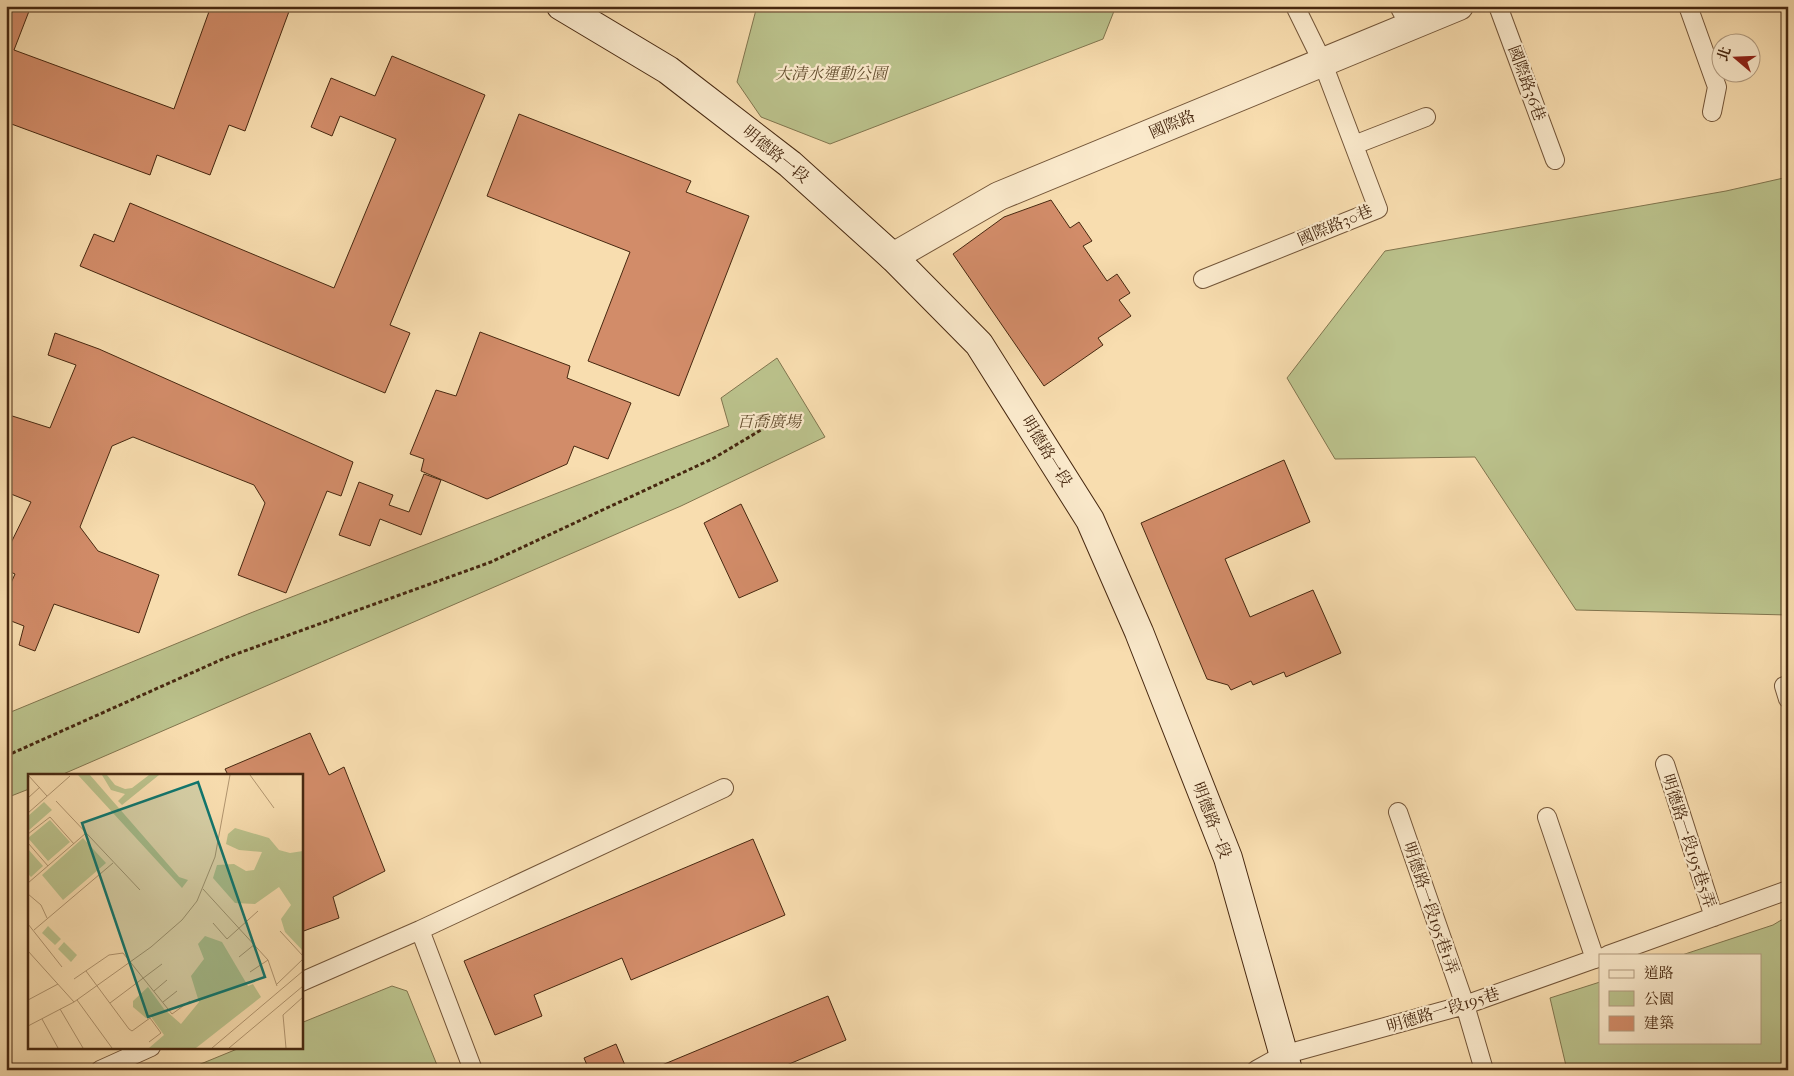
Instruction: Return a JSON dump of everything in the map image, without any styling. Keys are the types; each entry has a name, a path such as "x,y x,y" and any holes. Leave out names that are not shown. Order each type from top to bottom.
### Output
{"street":[{"name":"明德路一段","path":"561,6 668,70 790,164 893,257 979,344 1090,520 1139,632 1228,858 1286,1062"},
{"name":"國際路","path":"893,257 999,196 1322,61 1405,17 1460,6"}],"lane":[{"name":"國際路30巷","path":"1203,280 1378,209 1322,61 1295,6"},
{"name":"國際路36巷","path":"1498,6 1555,160"},
{"path":"1688,6 1717,87 1712,112"},
{"path":"1354,145 1426,117"},
{"name":"明德路一段195巷5弄","path":"1665,764 1714,917"},
{"path":"302,982 420,930 724,788"},
{"name":"明德路一段195巷1弄","path":"1398,812 1465,1005 1484,1070"},
{"path":"1547,817 1600,954"},
{"name":"明德路一段195巷","path":"1609,954 1788,890"},
{"path":"420,930 473,1070"},
{"name":"明德路一段195巷","path":"1256,1070 1465,1005 1599,958"},
{"path":"100,1070 149,1048"}],"path":[{"path":"6,756 225,658 491,562 714,458 776,421"}],"green space":[{"name":"大清水運動公園","path":"757,6 1116,6 1103,39 830,144 761,117 737,82"},
{"path":"1788,177 1788,615 1576,610 1475,457 1335,459 1287,378 1385,251 1726,191"},
{"name":"百喬廣場","path":"777,358 825,437 681,506 63,774 28,774 28,789 6,798 6,714 248,614 729,426 721,398"},
{"path":"1788,916 1788,1070 1567,1070 1550,998 1599,982 1599,1044 1762,1044 1762,954 1685,954 1773,925"},
{"path":"392,986 407,991 439,1070 186,1070 240,1048 302,1048 302,1023"}],"building":[{"path":"6,6 31,6 14,50 174,109 211,6 291,6 245,131 229,125 210,175 157,155 150,175 6,122 8,107 6,106"},
{"path":"392,56 485,95 390,325 410,333 385,393 80,266 94,234 114,242 130,203 334,288 396,139 340,116 332,136 311,127 331,78 375,96"},
{"path":"519,114 691,181 686,192 749,216 679,396 588,361 630,252 487,196"},
{"path":"1051,200 1070,228 1079,222 1092,241 1083,246 1107,281 1117,274 1130,293 1119,300 1131,316 1098,338 1103,345 1044,386 953,254 1004,217"},
{"path":"480,332 570,366 567,378 631,403 608,459 574,446 567,464 487,499 421,471 424,459 410,454 436,390 456,396"},
{"path":"55,333 99,349 353,462 341,496 327,491 286,593 238,575 265,503 254,485 133,437 112,446 80,527 98,551 159,575 139,633 54,604 35,651 19,645 24,626 6,619 6,594 15,574 6,570 6,553 31,502 6,492 6,414 50,428 76,365 48,355"},
{"path":"1284,460 1310,522 1225,559 1250,617 1313,590 1341,653 1286,677 1284,672 1253,685 1251,681 1231,690 1228,685 1207,679 1141,523"},
{"path":"424,474 441,480 421,535 380,519 370,546 339,535 359,482 393,495 389,505 409,512"},
{"path":"741,504 778,581 739,598 704,523"},
{"path":"310,733 329,775 344,767 385,871 333,897 339,918 302,932 302,774 228,774 225,769"},
{"path":"753,839 785,915 631,980 622,958 534,995 542,1016 495,1035 464,961"},
{"path":"828,996 846,1040 775,1070 650,1070"},
{"path":"616,1044 627,1070 589,1070 584,1058"}]}
